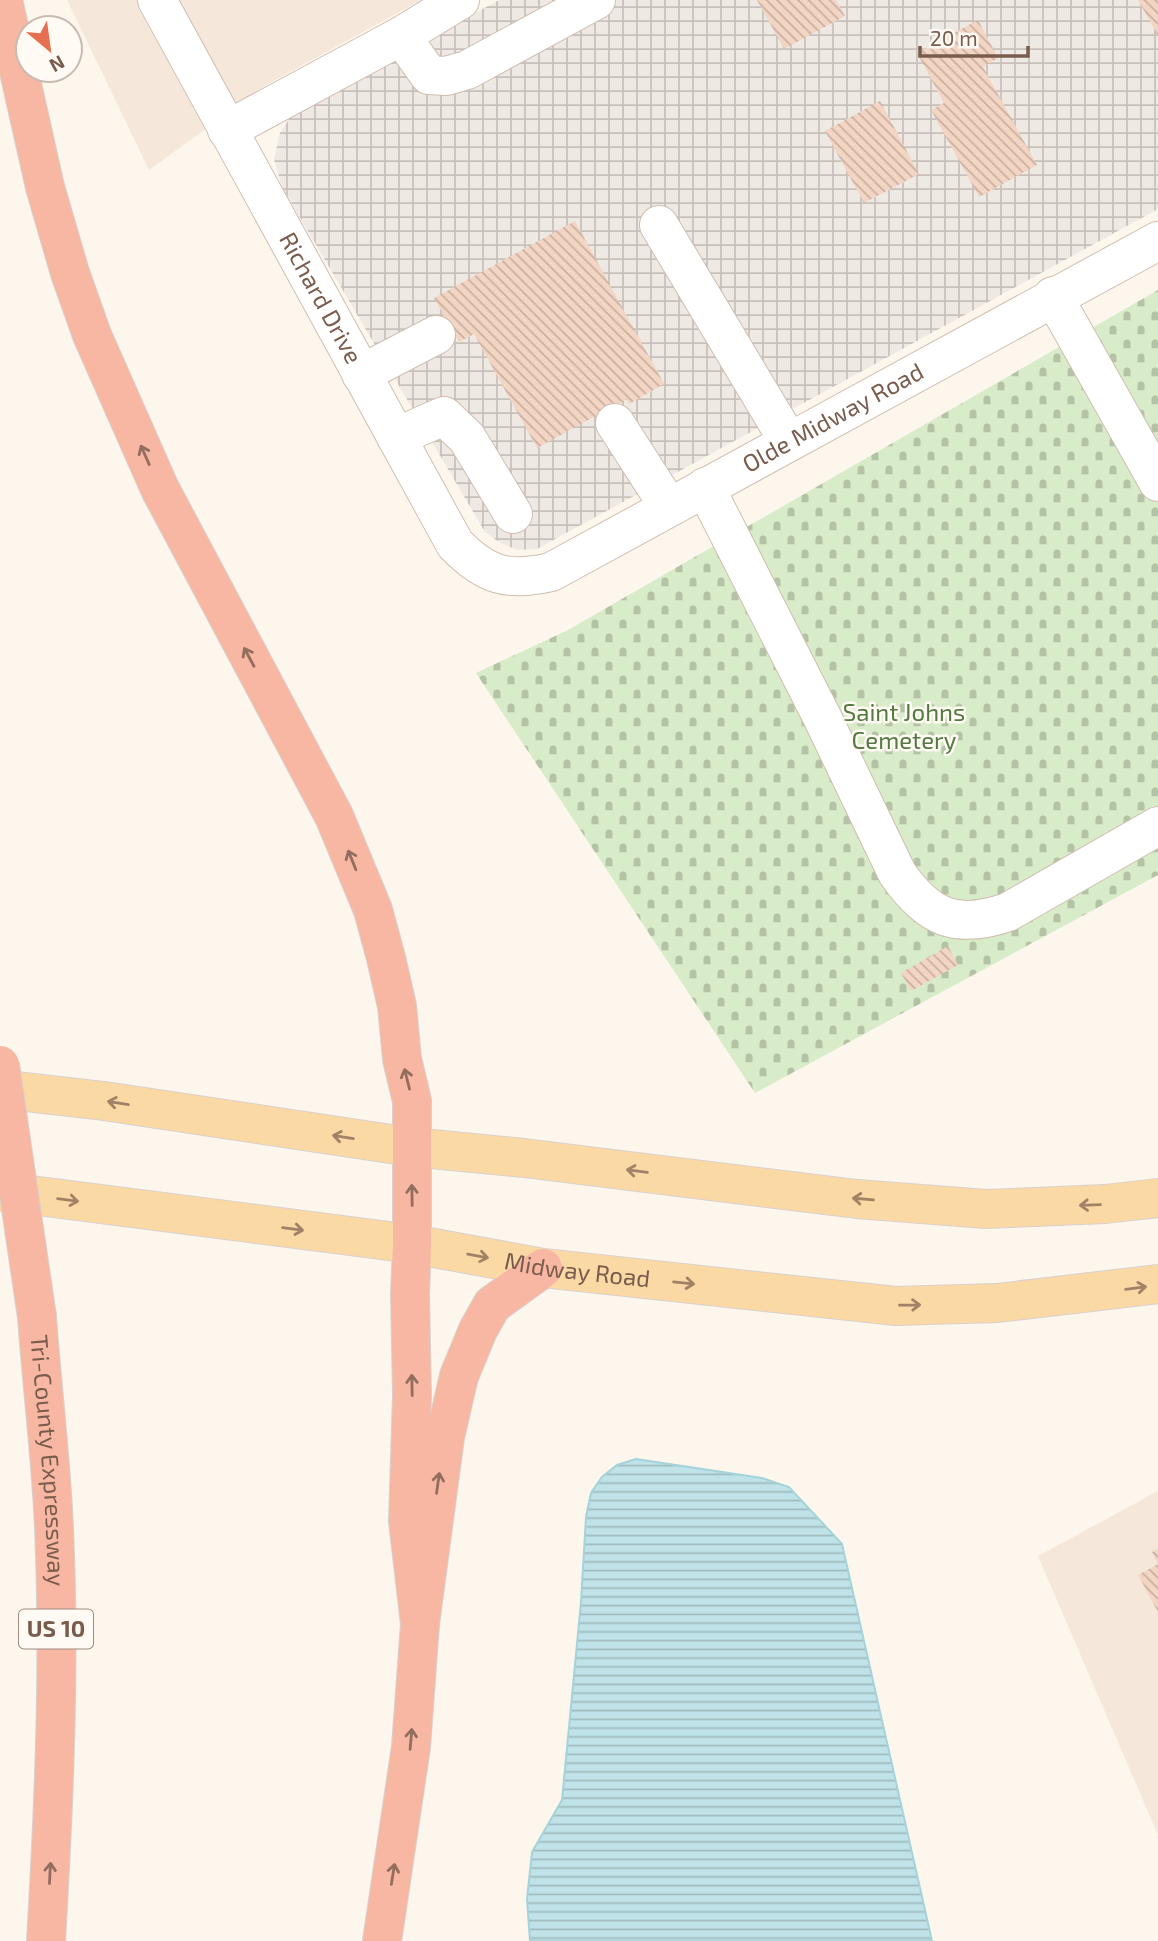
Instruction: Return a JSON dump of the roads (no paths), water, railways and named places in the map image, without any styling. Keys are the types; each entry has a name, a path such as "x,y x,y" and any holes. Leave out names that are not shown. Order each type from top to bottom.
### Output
{"highway":[{"path":"3,0 45,187 70,273 92,335 160,489 334,816 373,910 397,1006 402,1059 412,1101 408,1521 420,1624"},
{"name":"Tri-County Expressway","path":"0,1065 37,1317 54,1526 57,1649 52,1845 46,1941"},
{"path":"383,1941 411,1747 420,1624 445,1437 459,1376 478,1330 492,1306 543,1268"}],"main road":[{"path":"0,1089 104,1101 411,1147 524,1158 857,1199 973,1208 1105,1204 1158,1198"},
{"name":"Midway Road","path":"0,1191 412,1244 543,1268 896,1306 997,1303 1158,1284"}],"street":[{"name":"Richard Drive","path":"157,0 455,544 472,562 488,572 502,576"},
{"path":"227,130 401,36 460,0"},
{"path":"401,36 429,75 446,76 467,70 547,12 596,0"},
{"path":"659,225 789,442"},
{"name":"Olde Midway Road","path":"502,576 527,578 551,572 1158,241"},
{"path":"1053,296 1158,482"},
{"path":"361,374 436,335"},
{"path":"396,437 444,416 467,438 513,514"},
{"path":"615,423 669,508"},
{"path":"705,487 822,717 897,873 912,895 936,914 965,921 984,920 1008,912 1158,826"}],"water":[{"path":"636,1459 762,1478 789,1487 842,1544 932,1941 530,1941 527,1899 532,1852 562,1800 581,1602 586,1517 591,1493 602,1477 617,1465"}],"park label":[{"name":"Saint Johns Cemetery","path":"904,727"}]}
